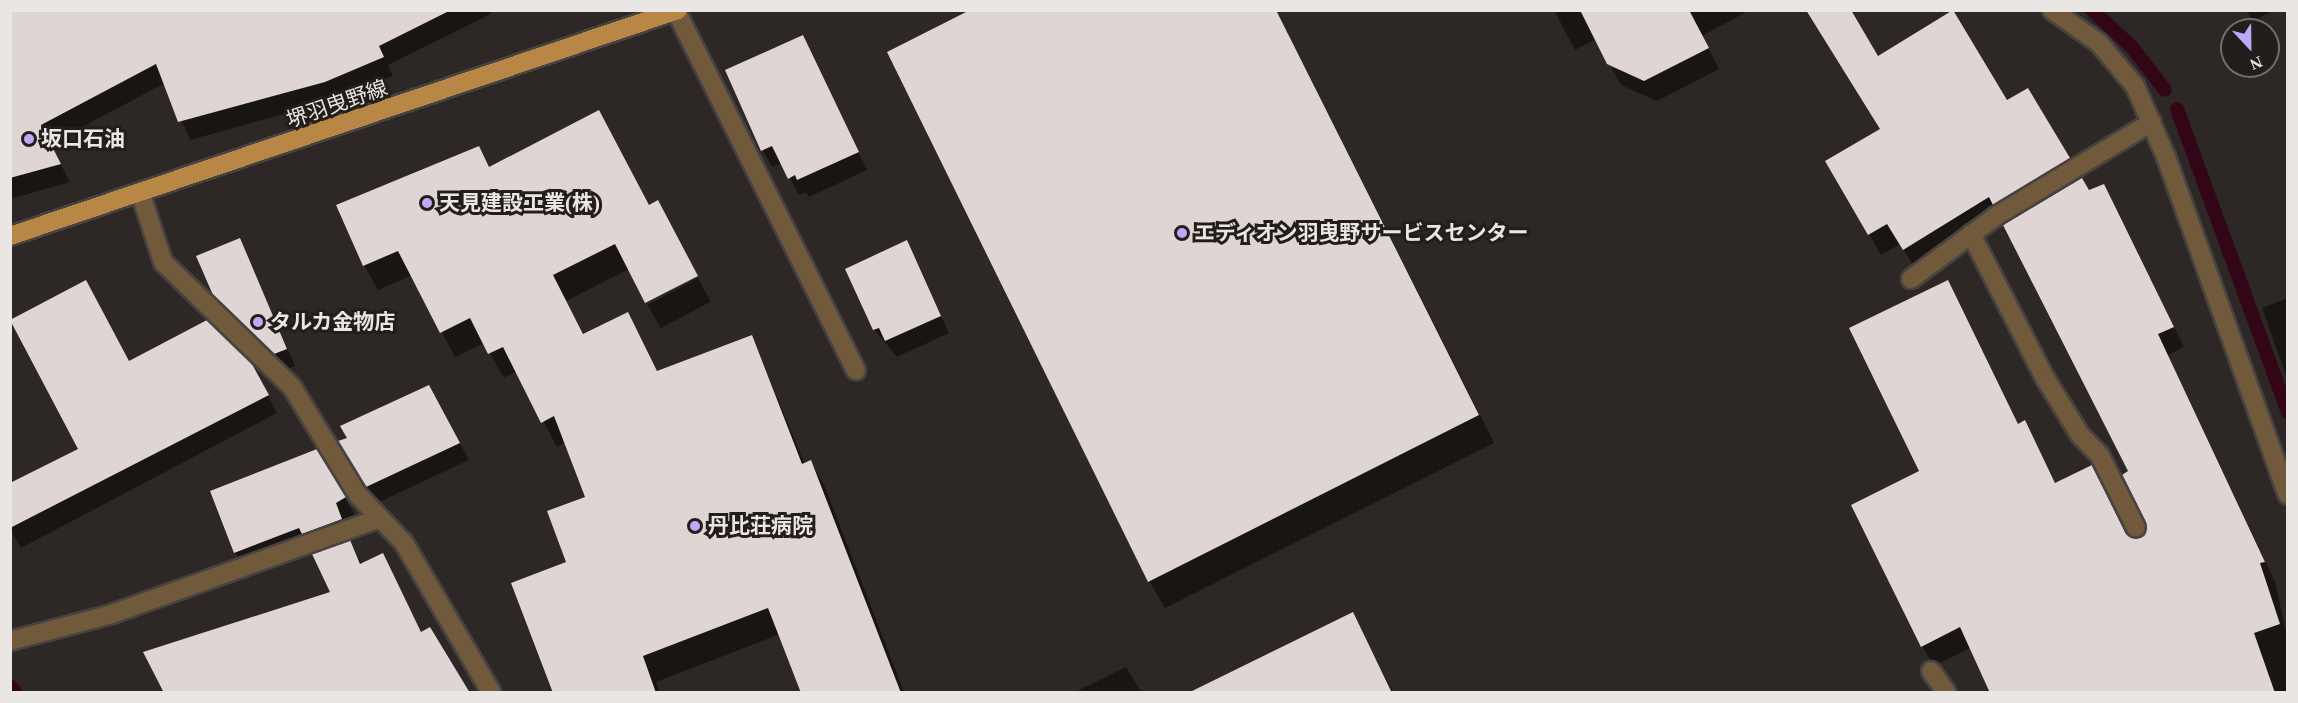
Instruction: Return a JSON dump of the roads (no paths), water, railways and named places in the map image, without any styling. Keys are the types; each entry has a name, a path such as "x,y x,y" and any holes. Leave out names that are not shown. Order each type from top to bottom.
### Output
{"main road":[{"name":"堺羽曳野線","path":"10,236 141,195 677,11"}],"street":[{"path":"2052,10 2110,53 2135,86 2152,122 2288,495"},
{"path":"677,11 856,370"},
{"path":"1911,279 1971,234 2152,122"},
{"path":"141,195 163,262 292,387 377,519 404,543 491,693"},
{"path":"1971,234 2045,378 2080,435 2100,456 2136,528"},
{"path":"10,641 112,614 377,519"},
{"path":"1931,670 1946,693"}],"waterway":[{"path":"2092,10 2132,47 2165,90"},
{"path":"2177,109 2288,412"},
{"path":"10,686 15,692"}],"place":[{"name":"坂口石油","path":"29,139"},
{"name":"天見建設工業(株)","path":"427,203"},
{"name":"エディオン羽曳野サービスセンター","path":"1182,233"},
{"name":"タルカ金物店","path":"258,322"},
{"name":"丹比荘病院","path":"695,526"}]}
